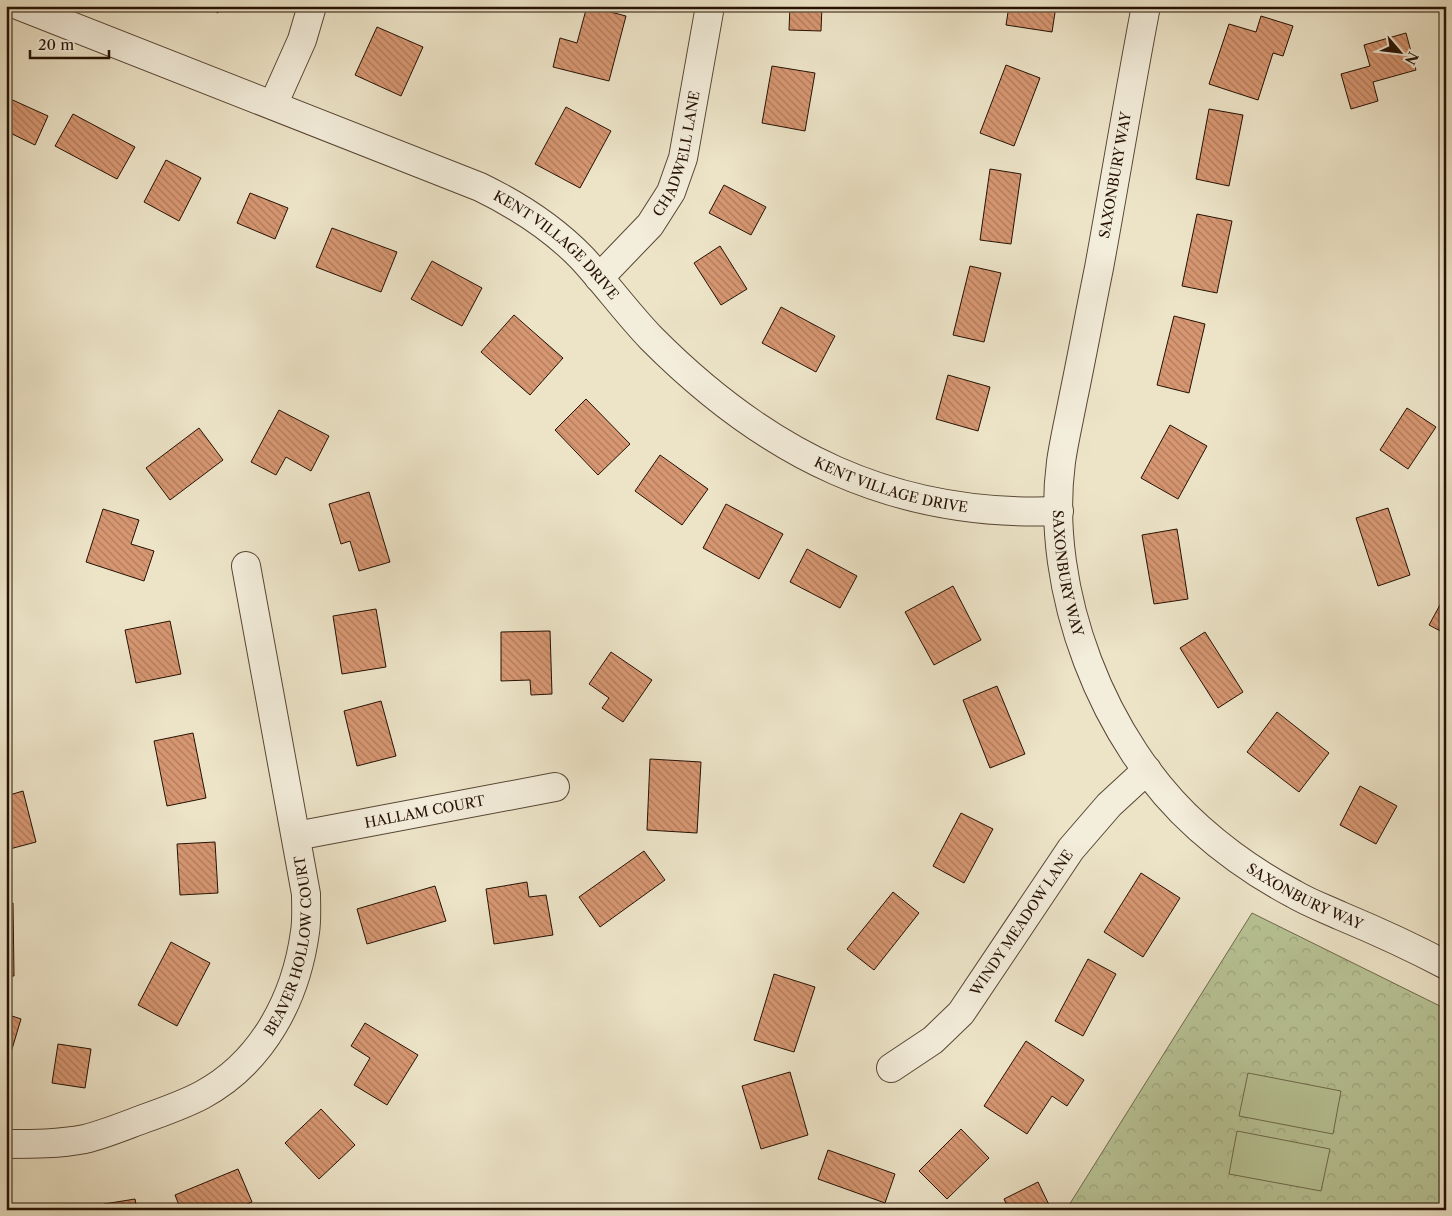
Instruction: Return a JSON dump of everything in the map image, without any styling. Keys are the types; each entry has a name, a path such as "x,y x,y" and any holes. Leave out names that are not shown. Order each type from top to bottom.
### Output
{"street":[{"name":"KENT VILLAGE DRIVE","path":"20,6 480,187 502,198 564,240 650,337 708,392 765,433 825,467 870,485 925,501 982,510 1059,511"},
{"path":"273,105 302,40 312,6"},
{"name":"CHADWELL LANE","path":"599,278 650,225 671,192 683,158 710,6"},
{"name":"SAXONBURY WAY","path":"1146,6 1107,226 1061,463 1060,544 1069,600 1085,655 1099,690 1126,740 1147,770 1178,808 1200,829 1246,865 1296,896 1415,948 1446,965"},
{"name":"BEAVER HOLLOW COURT","path":"6,1144 51,1144 86,1138 164,1112 202,1095 219,1085 235,1072 262,1044 282,1011 298,970 306,930 306,894 246,566"},
{"name":"WINDY MEADOW LANE","path":"891,1068 933,1040 961,1013 1071,849 1109,805 1147,770"},
{"name":"HALLAM COURT","path":"296,836 555,787"}],"green space":[{"path":"1252,913 1446,1009 1446,1210 1066,1210"},
{"path":"1248,1073 1341,1091 1333,1134 1239,1116"},
{"path":"1237,1131 1330,1149 1321,1191 1229,1174"}],"building":[{"path":"205,6 221,6 218,13"},
{"path":"587,6 626,16 609,81 553,67 560,38 577,43"},
{"path":"790,6 822,6 821,31 789,30"},
{"path":"1009,6 1056,6 1052,32 1006,25"},
{"path":"1261,16 1293,26 1283,56 1273,53 1258,100 1209,84 1229,24 1256,32"},
{"path":"377,27 423,47 401,96 355,75"},
{"path":"1406,33 1416,70 1373,82 1378,101 1351,109 1341,74 1370,66 1364,45"},
{"path":"1006,65 1040,78 1014,146 980,133"},
{"path":"772,66 815,73 805,131 762,123"},
{"path":"6,97 48,116 35,145 6,131"},
{"path":"566,107 611,131 580,188 535,164"},
{"path":"1209,109 1243,115 1229,186 1196,179"},
{"path":"73,114 135,147 117,179 55,146"},
{"path":"166,160 201,178 179,221 144,202"},
{"path":"990,169 1021,174 1011,244 980,240"},
{"path":"724,185 766,207 751,235 709,213"},
{"path":"250,193 288,208 275,239 237,223"},
{"path":"1197,214 1232,221 1217,293 1182,286"},
{"path":"332,228 397,252 381,292 316,267"},
{"path":"720,246 747,289 721,305 694,263"},
{"path":"432,261 482,288 462,326 411,299"},
{"path":"970,266 1001,273 984,342 953,335"},
{"path":"6,271 12,274 6,288"},
{"path":"781,307 835,336 816,372 762,343"},
{"path":"514,315 563,358 530,395 481,352"},
{"path":"1174,316 1205,324 1189,393 1157,385"},
{"path":"948,375 990,387 978,431 936,419"},
{"path":"586,399 630,444 598,475 555,430"},
{"path":"1407,408 1436,427 1408,469 1380,450"},
{"path":"279,410 329,436 311,471 286,457 276,475 251,462"},
{"path":"1170,425 1207,446 1178,499 1141,478"},
{"path":"199,428 223,460 170,500 146,468"},
{"path":"660,455 708,489 682,525 635,491"},
{"path":"369,492 390,562 359,571 350,541 341,544 329,504"},
{"path":"726,504 783,534 759,579 703,548"},
{"path":"1388,508 1410,575 1378,586 1356,518"},
{"path":"103,509 139,520 131,544 154,551 144,581 86,562"},
{"path":"1177,529 1188,599 1154,604 1142,535"},
{"path":"807,549 857,576 840,608 790,582"},
{"path":"953,586 981,640 934,665 905,612"},
{"path":"1446,594 1446,634 1429,625"},
{"path":"376,609 386,667 342,674 333,616"},
{"path":"170,621 181,674 136,683 125,630"},
{"path":"550,631 552,694 531,695 530,680 501,681 501,632"},
{"path":"1205,632 1243,692 1218,708 1180,648"},
{"path":"611,652 652,680 623,722 602,708 609,698 589,684"},
{"path":"997,686 1025,754 990,768 963,700"},
{"path":"381,701 396,756 357,766 344,711"},
{"path":"1277,712 1329,753 1299,792 1247,752"},
{"path":"6,714 12,732 6,734"},
{"path":"193,733 206,798 167,806 154,741"},
{"path":"650,759 701,762 697,833 647,830"},
{"path":"1360,786 1397,806 1376,844 1340,825"},
{"path":"23,791 36,842 6,850 6,796"},
{"path":"961,813 993,829 964,883 933,866"},
{"path":"215,842 218,893 180,895 177,844"},
{"path":"644,851 665,880 600,927 579,897"},
{"path":"1141,873 1180,898 1143,957 1104,932"},
{"path":"527,882 529,897 546,895 553,935 494,944 486,889"},
{"path":"435,886 446,921 367,944 357,909"},
{"path":"893,892 919,913 874,970 847,949"},
{"path":"13,903 14,976 6,976 6,904"},
{"path":"171,942 210,963 177,1026 138,1005"},
{"path":"1088,959 1116,974 1083,1036 1055,1021"},
{"path":"774,974 815,987 794,1052 754,1040"},
{"path":"6,1014 21,1019 6,1069"},
{"path":"365,1023 418,1055 387,1105 354,1085 370,1058 351,1046"},
{"path":"1026,1041 1084,1080 1067,1106 1052,1096 1027,1134 984,1106"},
{"path":"58,1044 91,1049 85,1088 52,1083"},
{"path":"790,1072 808,1135 761,1149 742,1086"},
{"path":"321,1109 355,1145 319,1179 285,1143"},
{"path":"961,1129 989,1158 947,1199 919,1171"},
{"path":"828,1150 895,1174 885,1203 818,1179"},
{"path":"238,1169 252,1202 233,1210 181,1210 175,1195"},
{"path":"1038,1182 1051,1209 1009,1210 1004,1199"},
{"path":"135,1199 137,1210 105,1210 104,1204"}]}
